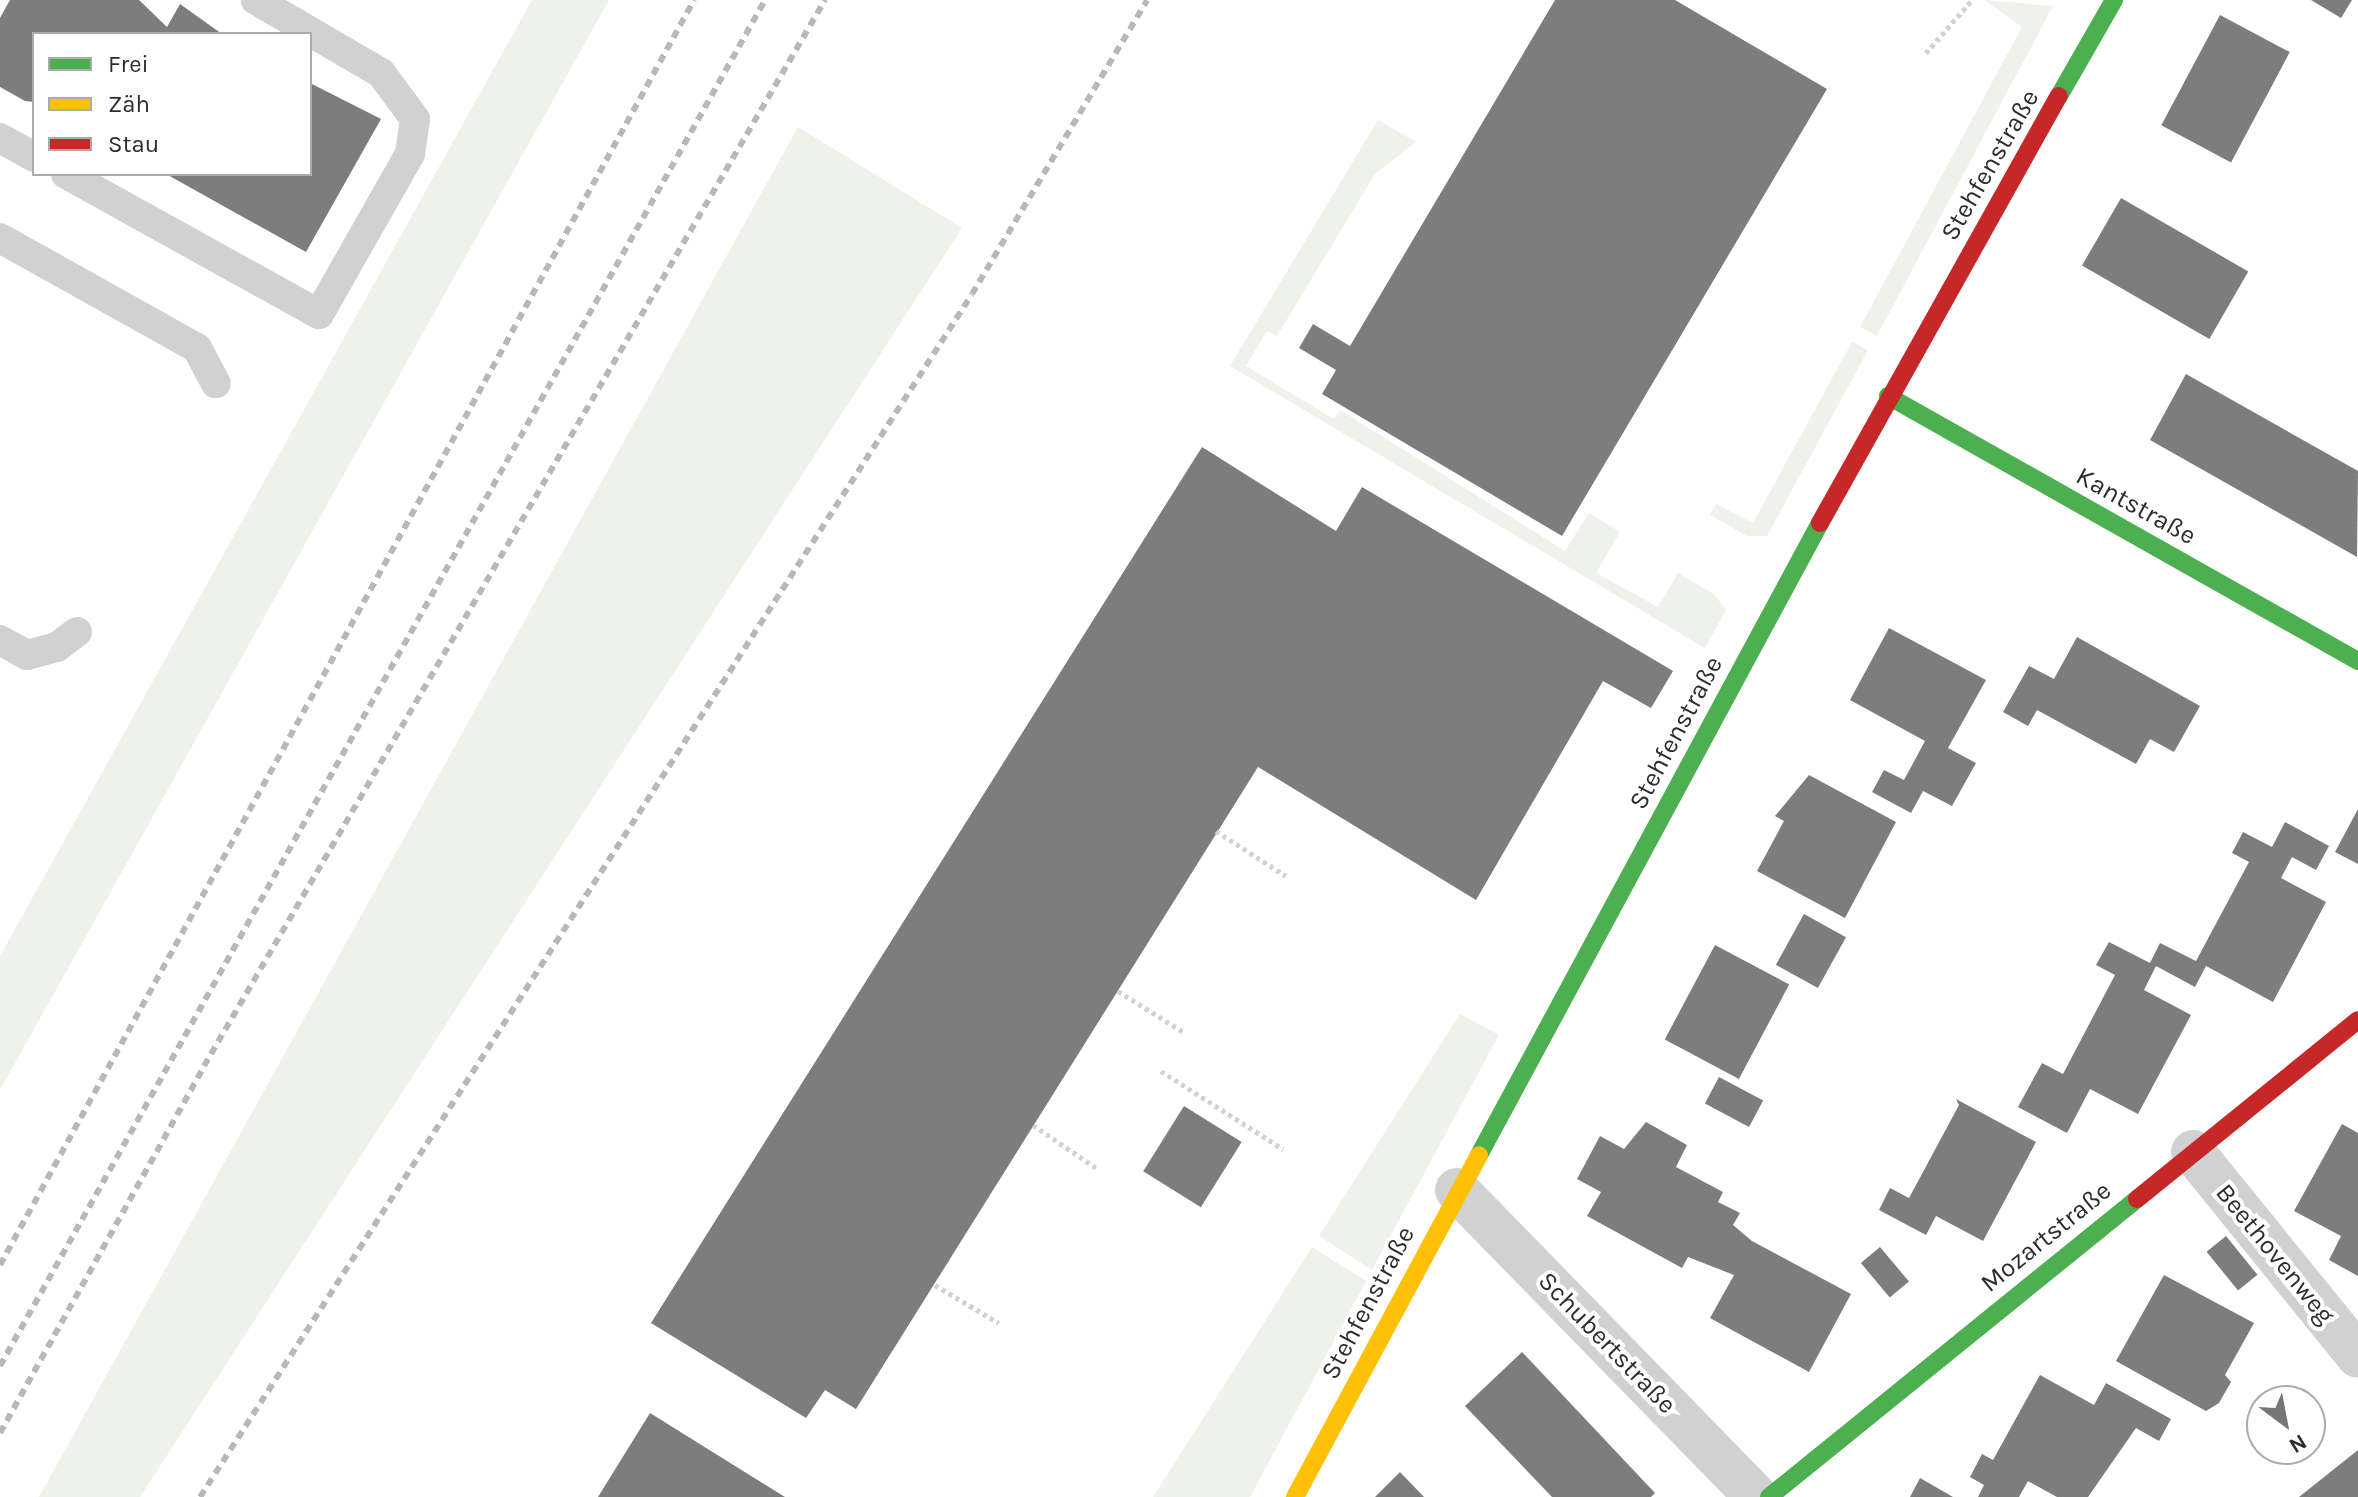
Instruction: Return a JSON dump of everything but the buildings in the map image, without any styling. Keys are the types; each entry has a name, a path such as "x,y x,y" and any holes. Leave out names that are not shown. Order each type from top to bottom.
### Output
{"street":[{"name":"Stehfenstraße","path":"1295,1497 1457,1190 1888,396 2114,0"},
{"name":"Kantstraße","path":"1888,396 2358,661"},
{"name":"Mozartstraße","path":"1769,1497 2358,1020"},
{"name":"Beethovenweg","path":"2193,1152 2358,1356"},
{"name":"Schubertstraße","path":"1457,1190 1757,1497"}],"lane":[{"path":"256,0 311,32"},
{"path":"70,176 319,314 410,154 415,119 381,73 312,33"},
{"path":"0,138 32,156"},
{"path":"0,238 197,348 216,383"},
{"path":"0,640 27,655 77,632"}],"path":[{"path":"1926,53 1972,0"},
{"path":"1216,831 1286,876"},
{"path":"1118,991 1185,1033"},
{"path":"1161,1071 1283,1149"},
{"path":"1033,1125 1098,1169"},
{"path":"935,1285 999,1323"}],"shaded area":[{"path":"532,0 609,0 0,1090 0,956"},
{"path":"1985,0 2053,6 1877,336 1860,327 2022,27"},
{"path":"1378,120 1416,142 1375,174 1277,336 1267,331 1246,366 1334,419 1340,410 1565,551 1589,513 1620,532 1596,573 1658,607 1678,573 1714,594 1726,610 1705,648 1230,366"},
{"path":"798,127 962,228 140,1497 39,1497"},
{"path":"1852,342 1868,350 1767,536 1747,536 1710,515 1716,504 1753,523"},
{"path":"1460,1014 1499,1035 1372,1270 1319,1236"},
{"path":"1312,1247 1366,1281 1250,1497 1153,1497"}],"railway":[{"path":"0,1265 694,0"},
{"path":"0,1366 765,0"},
{"path":"0,1433 204,1066 825,0"},
{"path":"200,1497 972,294 1147,0"}],"traffic: fast":[{"path":"2059,96 2114,0"},
{"path":"1888,396 2358,661"},
{"path":"1479,1155 1820,523"},
{"path":"1769,1497 2137,1199"}],"traffic: slow":[{"path":"1295,1497 1479,1155"}],"traffic: jam":[{"path":"1820,523 2059,96"},
{"path":"2137,1199 2358,1020"}]}
